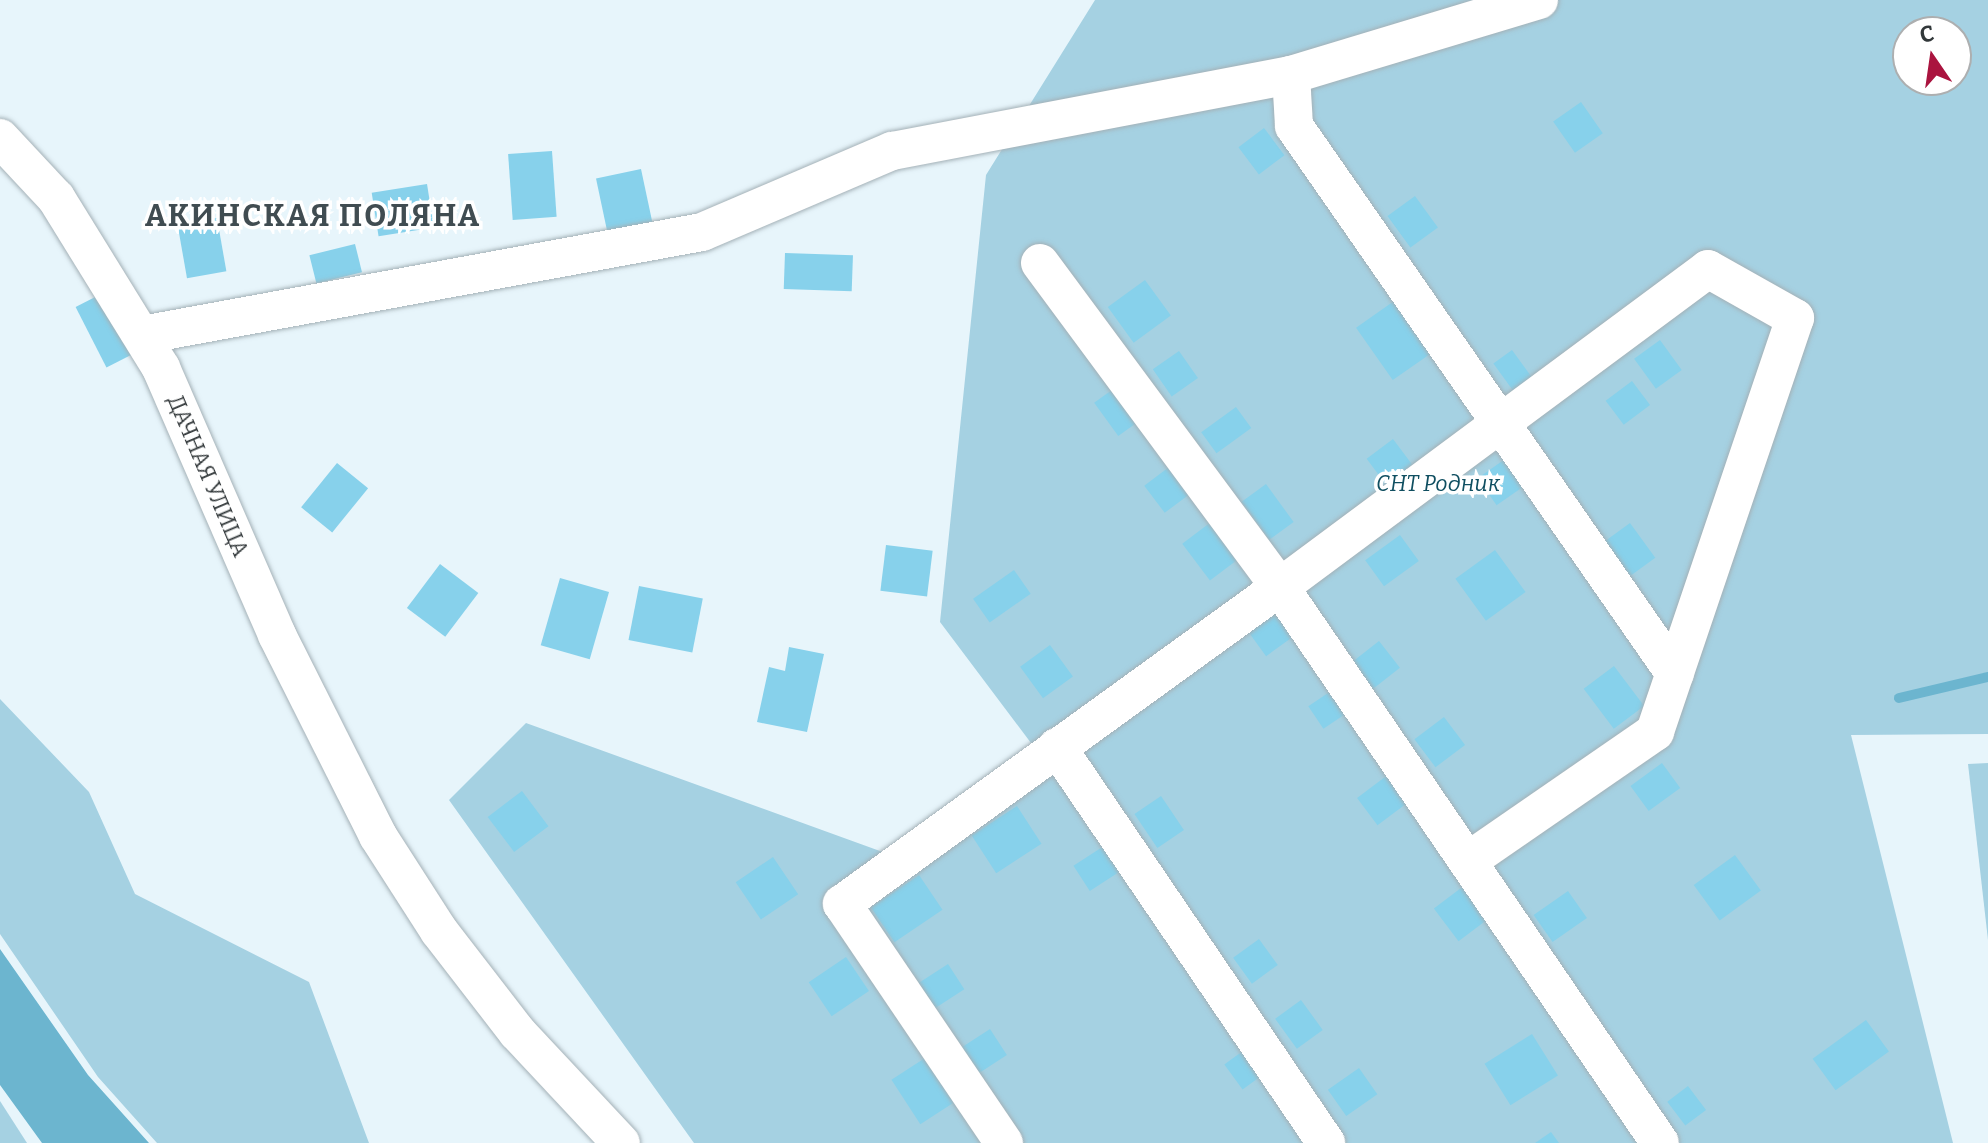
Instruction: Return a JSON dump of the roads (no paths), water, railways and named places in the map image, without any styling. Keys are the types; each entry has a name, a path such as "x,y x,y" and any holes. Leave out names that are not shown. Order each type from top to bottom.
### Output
{"street":[{"path":"142,335 702,232 892,151 1291,75 1539,0"},
{"path":"1291,75 1294,126 1675,674"},
{"name":"ДАЧНАЯ УЛИЦА","path":"0,138 56,198 142,335 277,635 378,836 439,931 517,1032 621,1143"},
{"path":"1040,263 1280,587 1660,1143"},
{"path":"1004,1143 842,904 1280,587 1708,269 1795,318 1655,732 1468,861"},
{"path":"1057,747 1326,1143"}],"waterway":[{"path":"1899,698 1988,677"}],"district":[{"name":"АКИНСКАЯ ПОЛЯНА","path":"313,216"}],"park label":[{"name":"СНТ Родник","path":"1438,484"}]}
